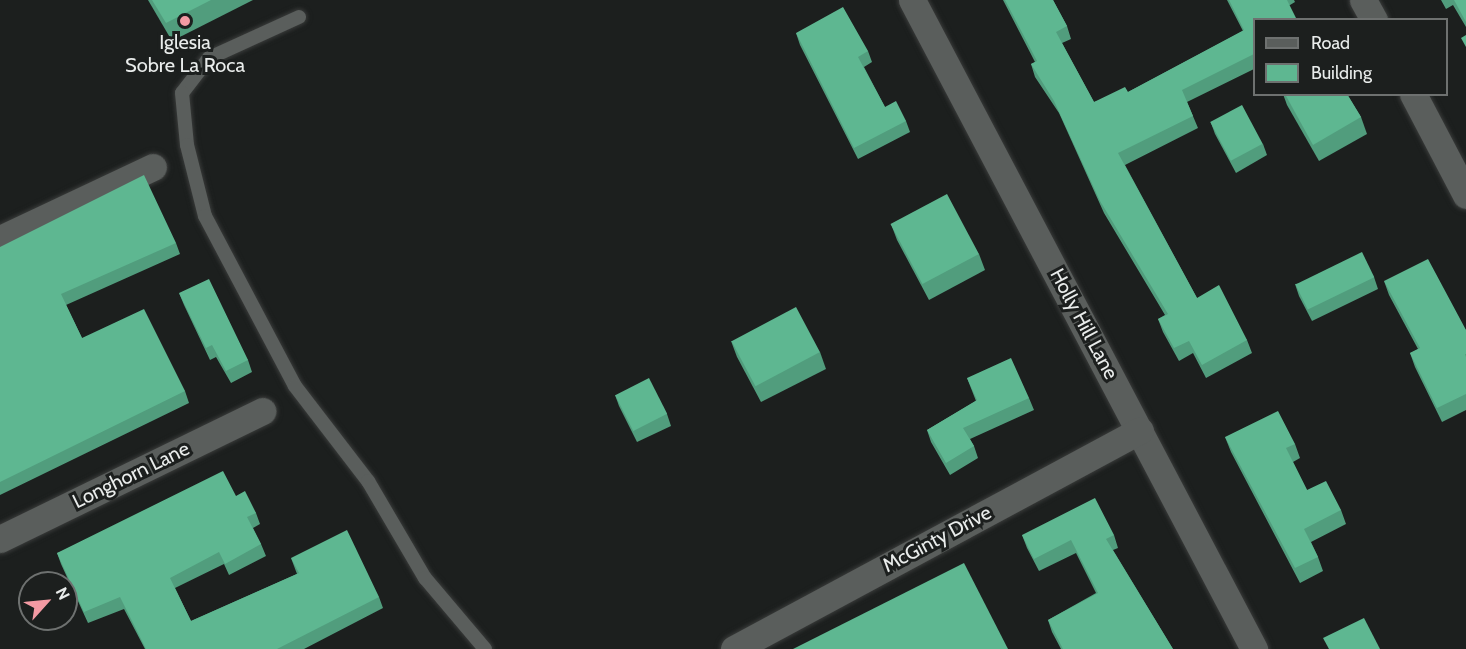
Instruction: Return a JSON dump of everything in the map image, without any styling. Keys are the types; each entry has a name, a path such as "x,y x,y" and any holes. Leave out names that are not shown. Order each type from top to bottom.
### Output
{"street":[{"name":"Holly Hill Lane","path":"912,0 1254,649"},
{"path":"1363,0 1373,18"},
{"path":"1414,96 1466,195"},
{"path":"0,239 153,167"},
{"name":"Longhorn Lane","path":"0,539 262,411"},
{"name":"McGinty Drive","path":"734,649 1140,430"}],"lane":[{"path":"299,17 209,58 182,93 187,145 205,216 295,386 368,481 425,578 484,649"}],"building":[{"path":"152,0 211,0 166,23"},
{"path":"1005,0 1053,0 1067,26 1056,32 1094,102 1125,87 1128,92 1244,30 1229,0 1287,0 1296,18 1253,18 1253,54 1182,90 1193,116 1118,153 1197,298 1219,285 1247,340 1202,365 1189,341 1174,348 1158,319 1168,314 1100,201 1054,101 1031,64 1037,61"},
{"path":"1454,0 1466,0 1466,22"},
{"path":"843,7 868,51 858,57 885,107 896,101 906,121 854,148 796,33"},
{"path":"1466,35 1466,47 1461,38"},
{"path":"1286,96 1348,96 1361,117 1313,145"},
{"path":"1242,105 1263,144 1231,161 1210,122"},
{"path":"144,175 176,243 61,294 82,338 144,309 185,391 0,482 0,247"},
{"path":"947,194 979,254 922,284 890,224"},
{"path":"1362,252 1374,277 1308,310 1295,284"},
{"path":"1428,259 1466,330 1466,394 1437,408 1410,353 1420,348 1384,281"},
{"path":"209,279 248,360 226,371 212,345 206,348 179,293"},
{"path":"796,307 820,352 755,386 732,341"},
{"path":"1011,358 1029,398 963,428 974,446 946,463 927,430 977,400 967,378"},
{"path":"649,378 667,414 633,431 615,395"},
{"path":"1278,411 1295,444 1286,448 1307,490 1326,481 1341,510 1304,529 1318,557 1295,568 1225,437"},
{"path":"223,471 236,496 245,491 256,513 247,517 261,544 225,564 219,552 170,578 191,621 299,573 291,558 347,530 379,597 277,649 146,649 120,597 84,612 78,599 78,571 65,571 57,553"},
{"path":"1095,498 1114,535 1106,539 1173,649 1063,649 1048,620 1098,593 1071,540 1034,559 1022,535"},
{"path":"964,563 1008,649 793,649"},
{"path":"1364,618 1380,649 1329,649 1323,638"}],"place":[{"name":"Iglesia Sobre La Roca","path":"185,21"}]}
